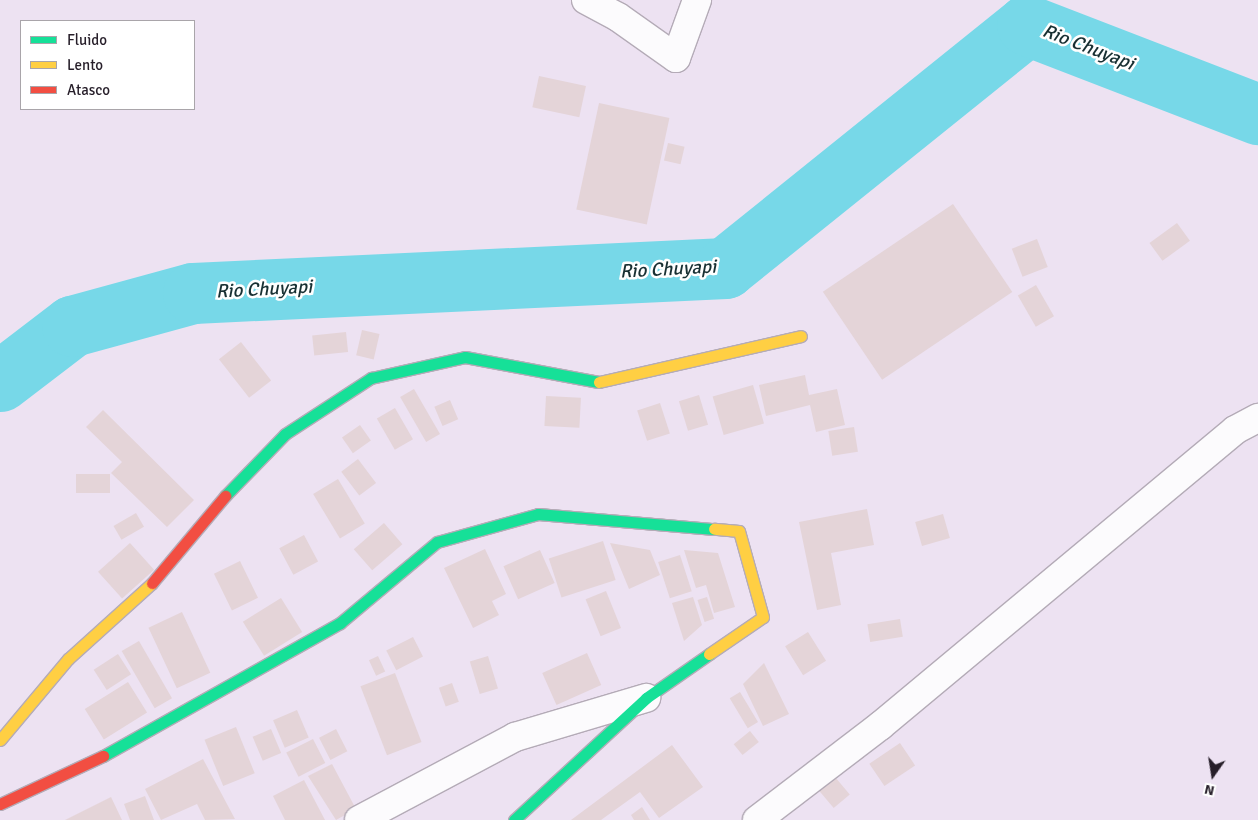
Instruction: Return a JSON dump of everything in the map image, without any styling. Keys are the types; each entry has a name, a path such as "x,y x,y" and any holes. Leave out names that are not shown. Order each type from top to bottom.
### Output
{"street":[{"path":"586,0 618,17 676,58 697,0"},
{"path":"0,740 68,659 135,603 230,490 285,434 371,378 465,356 603,383 801,336"},
{"path":"757,820 880,726 1235,430 1258,418"},
{"path":"0,804 140,739 340,623 437,542 538,514 739,531 763,617 646,698 514,820"},
{"path":"360,820 515,738 646,698"}],"building":[{"path":"539,76 586,86 579,117 532,107"},
{"path":"599,103 669,118 647,225 576,210"},
{"path":"668,143 685,147 681,164 664,161"},
{"path":"953,204 1012,292 882,380 823,292"},
{"path":"1177,223 1190,241 1162,261 1149,243"},
{"path":"1037,239 1048,267 1023,277 1012,249"},
{"path":"1036,285 1054,316 1036,327 1018,296"},
{"path":"362,330 380,334 374,359 356,355"},
{"path":"346,332 348,352 314,355 312,336"},
{"path":"241,342 271,381 249,398 219,359"},
{"path":"805,375 809,395 837,389 845,425 816,432 810,405 766,416 759,385"},
{"path":"753,385 764,423 724,435 713,397"},
{"path":"414,389 440,434 426,442 400,397"},
{"path":"699,395 708,425 688,431 679,401"},
{"path":"546,396 581,398 579,428 544,426"},
{"path":"450,400 458,419 443,426 434,407"},
{"path":"660,403 670,433 647,441 637,410"},
{"path":"395,408 413,439 395,450 377,418"},
{"path":"103,410 194,500 167,527 111,473 122,462 86,427"},
{"path":"360,425 371,441 353,453 342,438"},
{"path":"854,427 858,452 832,456 828,431"},
{"path":"358,459 376,483 359,496 341,472"},
{"path":"76,474 110,474 110,493 76,493"},
{"path":"338,479 365,524 340,539 313,494"},
{"path":"867,509 874,545 831,553 841,605 817,610 799,522"},
{"path":"136,513 144,527 121,540 113,526"},
{"path":"943,514 950,538 922,546 915,522"},
{"path":"384,523 402,544 372,570 354,549"},
{"path":"304,535 318,561 293,575 279,548"},
{"path":"603,541 616,580 561,598 549,559"},
{"path":"130,543 154,570 122,599 98,572"},
{"path":"610,543 650,550 660,575 629,589"},
{"path":"485,549 506,594 492,601 499,615 473,628 444,568"},
{"path":"540,550 555,583 518,599 503,566"},
{"path":"684,550 718,553 735,607 714,613 706,585 696,588"},
{"path":"680,555 692,591 670,598 658,562"},
{"path":"240,561 258,598 232,611 214,574"},
{"path":"606,591 621,628 601,636 586,599"},
{"path":"693,597 702,625 684,641 672,603"},
{"path":"707,597 714,619 705,622 697,600"},
{"path":"281,598 302,632 264,656 243,622"},
{"path":"182,612 210,673 177,688 148,628"},
{"path":"900,619 903,637 870,642 867,624"},
{"path":"808,632 826,661 803,675 785,646"},
{"path":"413,637 423,657 396,670 386,651"},
{"path":"139,641 172,698 155,708 122,651"},
{"path":"587,653 601,685 556,705 542,673"},
{"path":"118,654 131,674 107,690 94,670"},
{"path":"378,656 385,671 376,676 369,660"},
{"path":"488,656 498,689 480,694 470,662"},
{"path":"764,663 789,714 763,726 743,684"},
{"path":"395,673 422,742 387,755 360,686"},
{"path":"128,682 147,713 104,740 85,709"},
{"path":"452,683 459,702 446,707 439,688"},
{"path":"740,692 758,722 748,728 730,698"},
{"path":"297,710 309,738 285,748 273,720"},
{"path":"236,727 255,773 223,786 204,740"},
{"path":"271,729 281,753 263,761 253,737"},
{"path":"336,729 347,751 330,760 319,738"},
{"path":"750,731 759,742 742,755 734,744"},
{"path":"313,739 325,763 299,777 286,753"},
{"path":"900,743 915,765 884,786 869,764"},
{"path":"672,745 703,787 659,818 640,792 601,820 571,820"},
{"path":"203,759 235,819 205,820 197,804 161,820 145,789"},
{"path":"332,764 356,809 336,820 308,776"},
{"path":"835,777 850,795 834,808 819,790"},
{"path":"304,780 325,820 285,820 273,796"},
{"path":"145,796 154,820 130,820 124,804"},
{"path":"111,797 122,820 65,820"},
{"path":"642,807 650,820 634,820 631,815"}],"waterway":[{"name":"Rio Chuyapi","path":"0,381 72,326 193,293 725,268 1027,25 1258,114"}],"traffic: fast":[{"path":"225,496 285,434 371,378 465,357 599,382"},
{"path":"103,756 340,623 437,542 538,514 714,529"},
{"path":"514,820 646,698 709,654"}],"traffic: slow":[{"path":"599,382 801,336"},
{"path":"709,654 763,617 739,531 714,529"},
{"path":"0,740 68,659 152,583"}],"traffic: jam":[{"path":"152,583 225,496"},
{"path":"0,804 103,756"}]}
